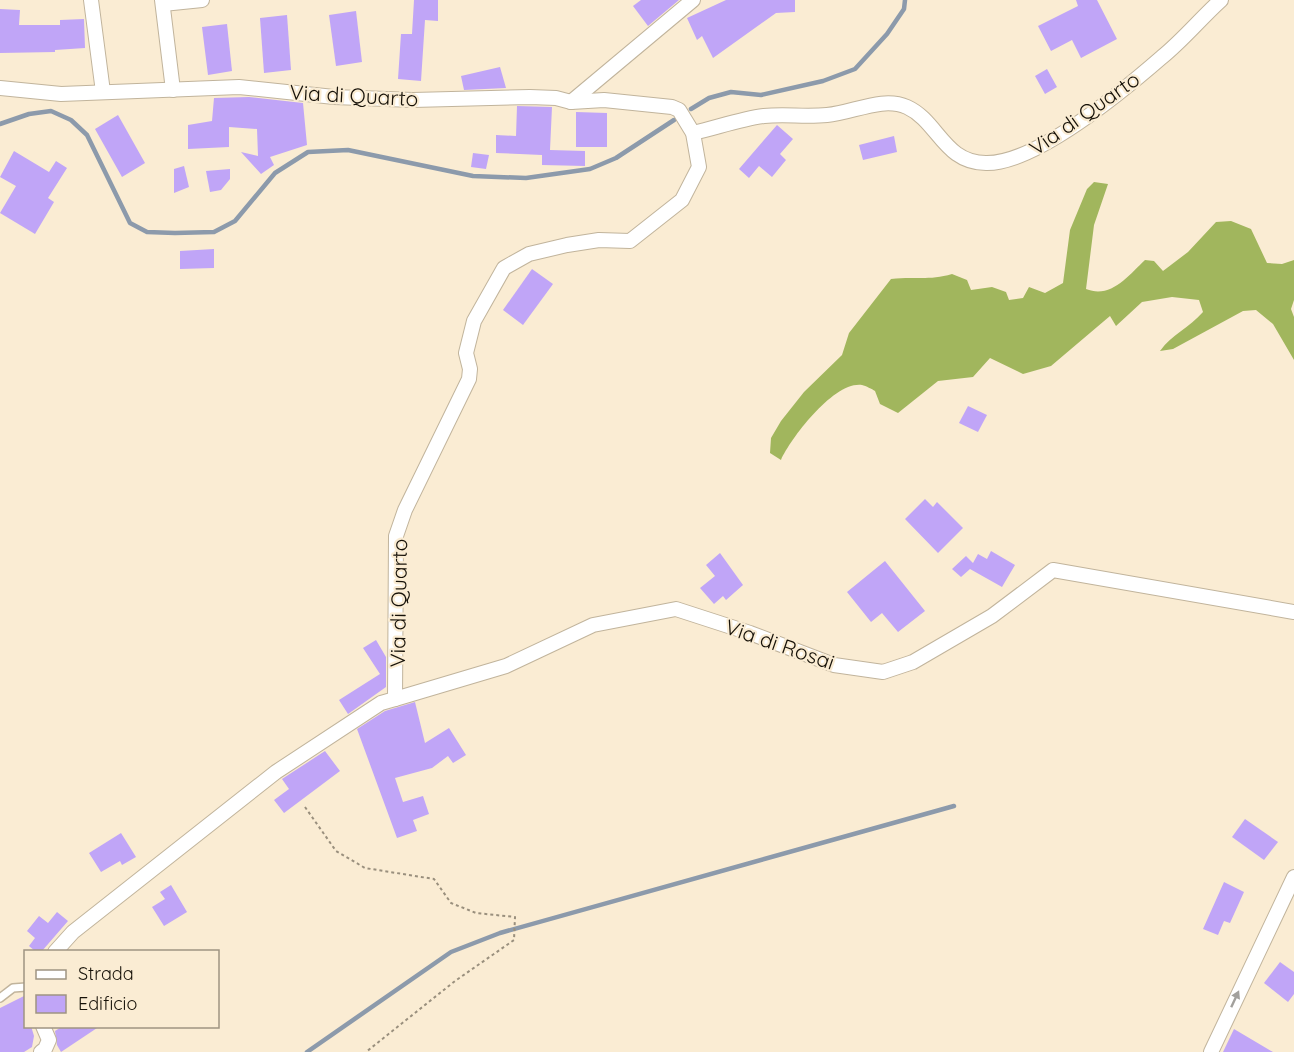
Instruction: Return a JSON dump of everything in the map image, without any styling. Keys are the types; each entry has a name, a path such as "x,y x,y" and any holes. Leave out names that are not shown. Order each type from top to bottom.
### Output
{"street":[{"path":"91,0 103,92"},
{"path":"173,90 162,2 202,0"},
{"path":"571,102 693,0"},
{"name":"Via di Quarto","path":"693,133 763,116 828,116 885,103 908,107 924,121 946,147 967,160 987,164 1027,155 1100,106 1164,56 1221,0"},
{"name":"Via di Quarto","path":"0,88 61,94 239,87 334,97 413,100 530,97 556,98 571,102 604,100 672,107 679,110 693,133 699,167 692,186 674,208 630,241 599,240 567,245 529,254 504,268 474,321 466,353 470,369 469,379 405,510 396,536 394,699 381,703 276,772 73,932 56,950"},
{"name":"Via di Rosai","path":"394,699 506,666 593,625 676,609 750,633 834,665 883,672 913,662 992,616 1053,570 1294,612"},
{"path":"1211,1052 1294,877"},
{"path":"40,1052 45,1049 49,1040 44,1028"}],"lane":[{"path":"0,998 13,988 24,987"}],"path":[{"path":"305,807 336,851 364,868 434,879 451,903 476,912 515,917 514,940 455,981 366,1052"}],"green space":[{"path":"1094,182 1108,184 1094,225 1086,289 1103,291 1111,288 1125,279 1145,260 1154,261 1163,271 1188,252 1216,222 1231,221 1251,229 1267,263 1282,264 1294,260 1294,300 1291,309 1294,317 1294,360 1273,324 1256,310 1243,311 1173,349 1160,351 1203,312 1199,300 1172,297 1142,302 1116,326 1110,316 1051,366 1023,374 990,358 973,377 938,381 898,413 880,404 872,389 862,385 851,386 827,401 815,413 794,438 781,460 770,453 771,438 781,421 804,392 842,355 849,333 891,279 952,274 967,280 971,290 992,287 1006,292 1009,300 1023,298 1029,287 1045,293 1063,283 1070,230 1087,189"}],"building":[{"path":"414,0 438,0 438,21 425,20 421,81 398,79 401,34 412,34"},
{"path":"641,0 679,0 648,26 633,6"},
{"path":"726,0 795,0 795,12 776,13 713,58 702,36 697,40 687,18"},
{"path":"1076,0 1097,0 1117,39 1081,58 1072,40 1051,51 1038,26 1078,6"},
{"path":"0,9 20,10 19,25 60,25 60,20 84,19 85,48 55,50 55,52 0,53"},
{"path":"356,11 362,62 336,66 329,15"},
{"path":"287,15 291,70 264,73 260,18"},
{"path":"227,24 232,71 208,75 202,27"},
{"path":"500,67 506,88 464,90 461,76"},
{"path":"1047,69 1057,87 1045,94 1035,76"},
{"path":"249,97 303,103 307,145 270,157 274,165 261,174 241,152 258,156 257,129 229,127 229,147 188,149 188,125 212,121 214,98"},
{"path":"517,106 552,107 550,150 585,151 585,166 542,165 542,155 496,153 496,135 516,136"},
{"path":"576,112 607,113 607,147 576,147"},
{"path":"118,115 145,163 122,177 95,129"},
{"path":"777,125 793,139 780,154 786,160 772,177 759,166 749,178 739,169"},
{"path":"894,136 897,152 863,160 859,145"},
{"path":"14,151 49,172 56,161 67,168 48,198 54,202 35,234 0,213 16,186 0,177"},
{"path":"473,153 489,155 486,169 471,167"},
{"path":"184,166 189,187 174,193 174,169"},
{"path":"230,169 230,179 221,190 210,192 206,171"},
{"path":"214,249 214,268 180,269 180,251"},
{"path":"532,269 553,284 523,325 503,310"},
{"path":"968,406 987,415 978,432 959,423"},
{"path":"925,499 933,507 937,502 963,528 938,553 905,519"},
{"path":"991,551 1015,565 1002,587 970,569 961,577 952,569 966,556 973,563 978,554 987,559"},
{"path":"720,553 743,585 726,600 723,596 714,604 700,588 715,576 706,565"},
{"path":"885,561 925,611 898,632 882,613 871,622 847,592"},
{"path":"376,640 386,657 386,687 348,714 339,700 380,674 363,648"},
{"path":"415,702 425,743 449,728 466,755 453,763 448,756 432,768 395,778 403,802 423,796 429,814 413,820 417,831 397,838 357,729 385,711"},
{"path":"325,751 340,771 284,813 274,800 289,789 282,779"},
{"path":"1245,819 1278,842 1264,860 1232,837"},
{"path":"121,833 136,857 122,865 120,861 101,872 89,853"},
{"path":"1224,882 1244,892 1230,923 1224,921 1218,935 1203,929"},
{"path":"171,885 187,912 164,926 152,907 165,899 160,892"},
{"path":"57,912 68,921 43,950 34,950 29,946 35,938 27,931 39,916 48,923"},
{"path":"1280,962 1294,972 1294,994 1288,1002 1264,983"},
{"path":"24,996 24,1028 32,1028 34,1036 32,1047 24,1052 0,1052 0,1008"},
{"path":"60,1028 97,1028 61,1052 57,1045 55,1031"},
{"path":"1234,1029 1273,1052 1223,1052"}],"waterway":[{"path":"691,109 709,98 731,92 761,95 823,81 855,69 887,34 904,9 905,0"},
{"path":"0,124 29,114 51,111 71,120 87,135 130,223 147,232 175,233 214,232 235,221 275,173 308,152 348,150 473,176 526,178 590,169 616,158 674,120"},
{"path":"307,1052 451,952 500,933 954,806"}]}
